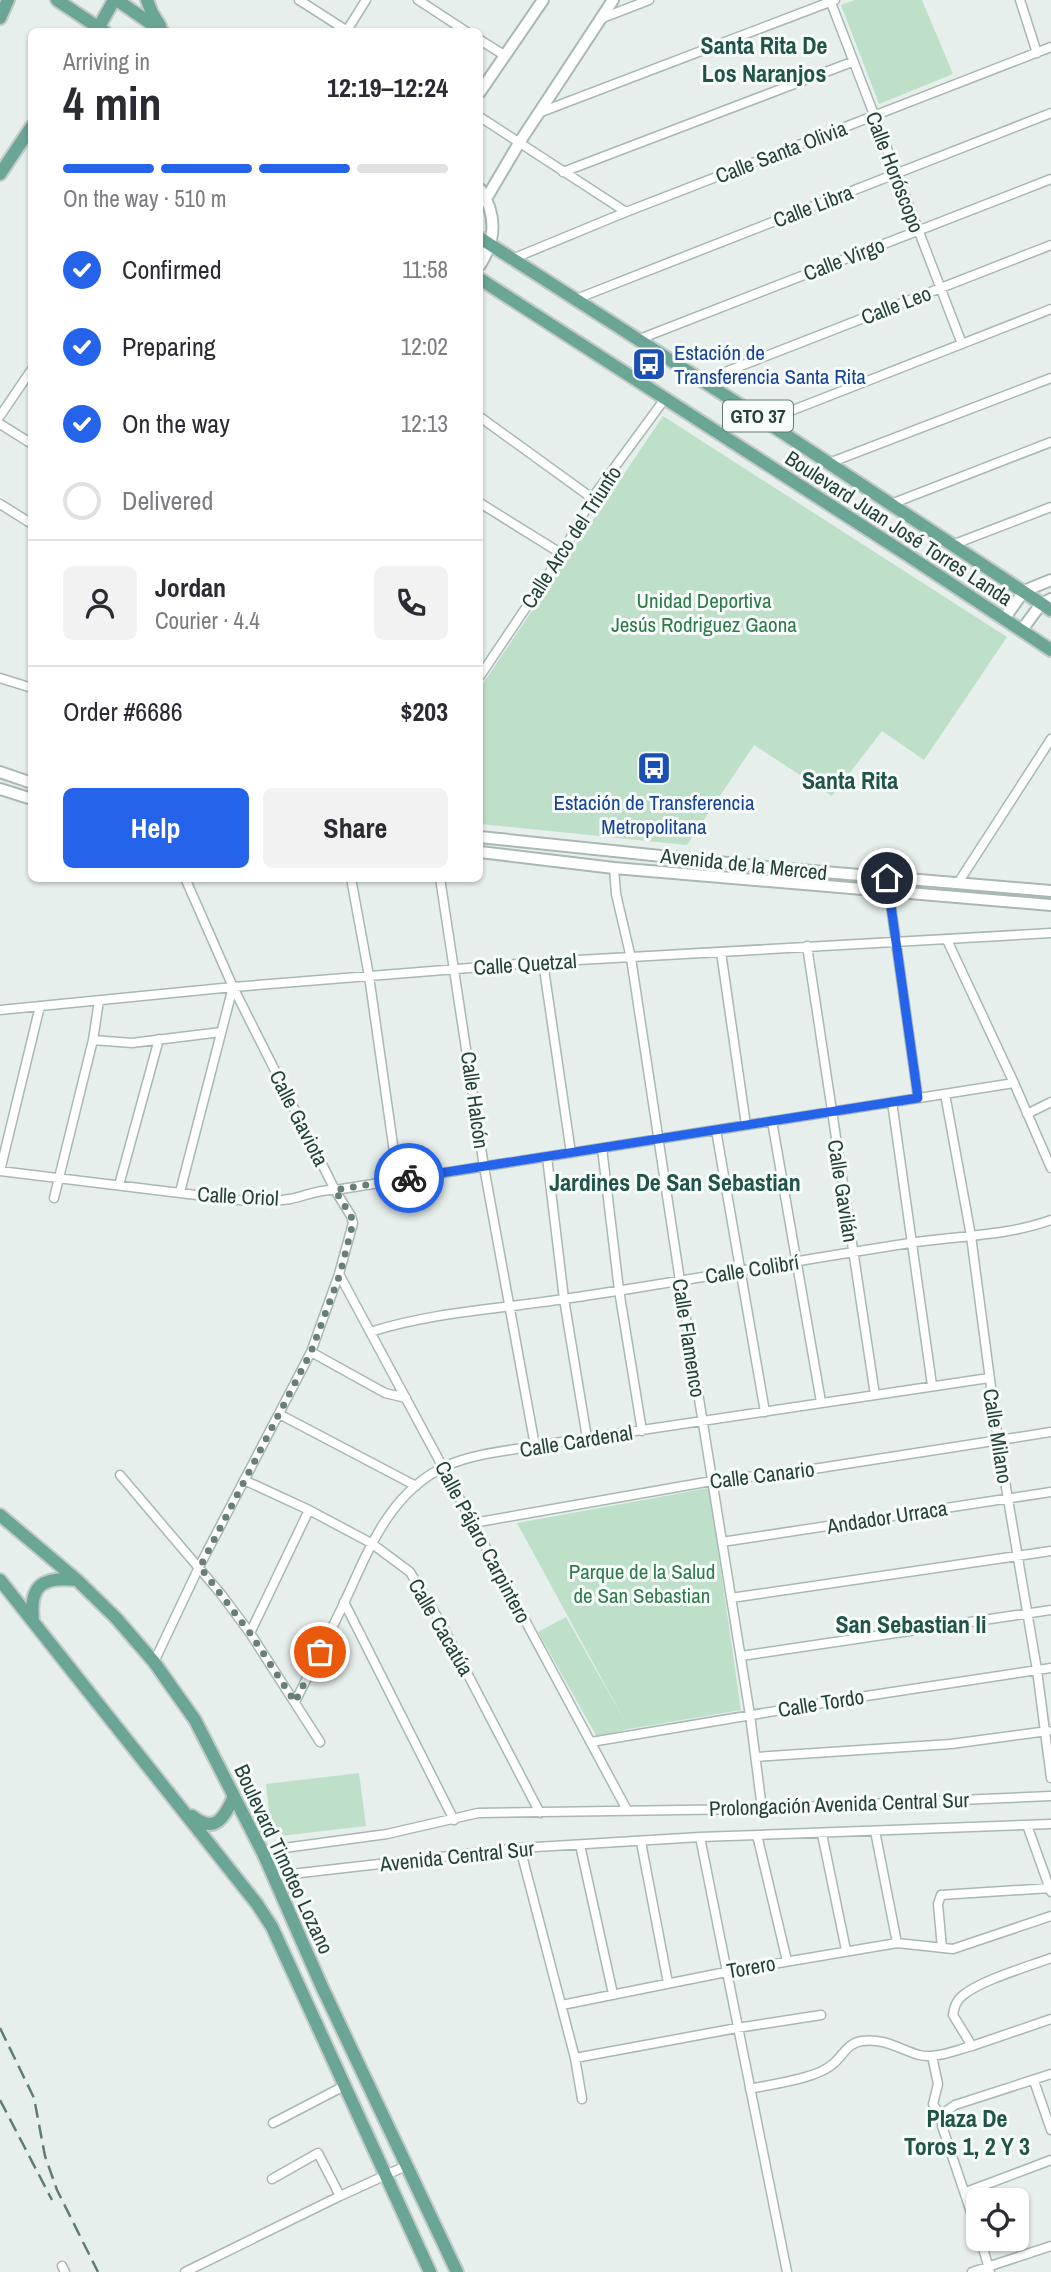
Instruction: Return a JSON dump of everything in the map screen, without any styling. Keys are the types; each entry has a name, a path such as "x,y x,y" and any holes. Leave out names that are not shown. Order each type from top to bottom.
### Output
{"main road":[{"path":"57,0 97,28"},
{"path":"101,28 115,0 158,28"},
{"path":"147,0 161,28"},
{"path":"0,174 28,132"},
{"name":"Boulevard Juan José Torres Landa","path":"485,241 830,463 952,545 1048,604"},
{"name":"Boulevard Juan José Torres Landa","path":"483,281 1051,650"},
{"name":"Boulevard Timoteo Lozano","path":"0,1515 77,1580 116,1618 154,1662 195,1720 268,1862 322,1987 457,2272"},
{"path":"33,1620 31,1604 34,1593 41,1584 51,1579 77,1580"},
{"name":"Boulevard Timoteo Lozano","path":"0,1580 257,1904 272,1927 430,2272"},
{"path":"176,1801 195,1819 211,1825 220,1821 234,1796"},
{"path":"410,2227 431,2216"}],"street":[{"path":"299,0 342,28"},
{"path":"349,28 366,0"},
{"path":"418,0 461,28"},
{"path":"485,241 493,222 483,194 541,112 613,0"},
{"path":"600,19 649,0"},
{"path":"1020,0 1037,53"},
{"path":"541,112 832,1"},
{"name":"Calle Horóscopo","path":"832,1 852,62 962,344"},
{"path":"483,87 538,2"},
{"path":"483,42 504,55"},
{"name":"Calle Santa Olivia","path":"512,259 1051,47"},
{"path":"563,172 852,62"},
{"name":"Calle Libra","path":"576,299 1051,113"},
{"path":"483,119 626,212"},
{"name":"Calle Virgo","path":"637,340 1051,179"},
{"name":"Calle Leo","path":"702,381 1051,245"},
{"path":"765,421 1051,309"},
{"path":"0,416 28,375"},
{"path":"830,463 1051,378"},
{"name":"Calle Arco del Triunfo","path":"483,672 562,554 592,498 664,400"},
{"path":"483,419 592,498"},
{"path":"0,424 28,442"},
{"path":"891,504 1051,442"},
{"path":"0,504 28,522"},
{"path":"483,505 562,554"},
{"path":"952,545 1051,506"},
{"path":"1004,619 1024,591 1051,580"},
{"path":"1021,631 1048,604"},
{"path":"0,678 28,687"},
{"path":"958,883 1051,739"},
{"path":"0,772 28,782"},
{"path":"0,789 28,798"},
{"name":"Avenida de la Merced","path":"483,837 887,878 1051,891"},
{"name":"Avenida de la Merced","path":"483,852 614,868 1051,905"},
{"name":"Calle Flamenco","path":"614,868 616,894 631,958 741,1656 762,1809"},
{"path":"887,878 918,1098"},
{"name":"Calle Gaviota","path":"154,1662 311,1352 340,1274 353,1223 233,987 187,882"},
{"path":"352,882 369,976 398,1180"},
{"name":"Calle Halcón","path":"441,882 484,1167 535,1446"},
{"name":"Calle Quetzal","path":"0,1010 233,987 543,962 1051,933"},
{"path":"947,940 1051,1168"},
{"name":"Calle Gavilán","path":"807,946 875,1395"},
{"path":"721,952 746,1125"},
{"path":"543,962 570,1153"},
{"path":"180,1192 233,987"},
{"path":"54,1198 93,1040 99,1000"},
{"path":"0,1171 40,1006"},
{"path":"93,1040 121,1044 221,1032"},
{"path":"120,1185 159,1039"},
{"name":"Calle Oriol","path":"0,1171 268,1201 292,1199 320,1189 335,1190 1014,1083"},
{"name":"Calle Milano","path":"945,1094 971,1236 998,1440 1048,1731 1051,1778"},
{"path":"892,1102 932,1385"},
{"path":"1027,1114 1051,1102"},
{"path":"772,1121 821,1402"},
{"path":"716,1130 765,1412"},
{"path":"602,1148 619,1290 642,1431"},
{"path":"547,1157 565,1299 587,1438"},
{"name":"Calle Colibrí","path":"370,1332 430,1317 565,1299 912,1243 971,1236 1038,1225 1051,1220"},
{"name":"Calle Pájaro Carpintero","path":"340,1274 627,1810"},
{"path":"311,1352 385,1393 406,1398"},
{"name":"Calle Cardenal","path":"295,1702 371,1543 393,1508 416,1486 443,1467 472,1458 535,1446 989,1378"},
{"path":"279,1414 416,1486"},
{"name":"Calle Canario","path":"473,1523 712,1481 843,1465 1051,1432"},
{"path":"120,1475 200,1567 250,1633 320,1742"},
{"name":"Calle Cacatúa","path":"244,1480 309,1510 371,1543 400,1563 421,1588 540,1813"},
{"name":"Andador Urraca","path":"722,1542 1051,1492"},
{"path":"250,1633 309,1510"},
{"path":"731,1598 1051,1551"},
{"path":"344,1602 454,1820"},
{"path":"741,1656 1051,1610"},
{"name":"Calle Tordo","path":"591,1742 1051,1668"},
{"path":"756,1757 951,1744 1048,1731"},
{"name":"Prolongación Avenida Central Sur","path":"268,1862 478,1814 762,1809 1051,1796"},
{"name":"Prolongación Avenida Central Sur","path":"641,1842 700,1837 1051,1824"},
{"path":"943,1948 938,1904 941,1895 1051,1890 1027,1825"},
{"path":"875,1831 897,1943"},
{"path":"822,1834 846,1951"},
{"path":"757,1835 787,1961"},
{"path":"700,1837 787,2272"},
{"path":"641,1842 668,1983"},
{"name":"Avenida Central Sur","path":"268,1862 641,1842"},
{"path":"580,1845 613,1994"},
{"path":"520,1848 562,2005 582,2099"},
{"name":"Torero","path":"562,2005 726,1972 897,1943 953,1949 1051,1916"},
{"path":"972,2046 953,2015 954,2005 961,1996 1051,1958"},
{"path":"575,2058 821,2015"},
{"path":"750,2089 814,2074 827,2068 846,2048 860,2041 892,2043 920,2055 932,2056 972,2046 1051,2019"},
{"path":"932,2056 938,2084 933,2104 942,2118"},
{"path":"966,2192 942,2126 945,2112 955,2105 1051,2074"},
{"path":"1034,2081 1051,2130"},
{"path":"273,2123 346,2085"},
{"path":"272,2179 318,2153 340,2196"},
{"path":"977,2188 1051,2160"},
{"path":"185,2272 408,2165"},
{"path":"972,2272 989,2270 1051,2246"},
{"path":"984,2251 989,2270"}],"green space":[{"path":"855,0 922,0 953,74 879,104 841,5"},
{"name":"Unidad Deportiva Jesús Rodriguez Gaona","path":"663,416 1007,637 924,760 882,731 832,796 754,745 687,845 483,824 483,684"},
{"name":"Parque de la Salud de San Sebastian","path":"709,1488 741,1710 597,1737 538,1632 566,1617 627,1725 517,1523"},
{"path":"359,1773 366,1826 272,1837 266,1784"}],"railway":[{"path":"0,2028 34,2098 45,2156 57,2190 98,2272"},
{"path":"0,2100 52,2200"}],"way so far":[{"path":"320,1652 295,1702 250,1633 200,1567 311,1352 340,1274 353,1223 335,1190 409,1178"}],"place":[{"name":"Estación de Transferencia Santa Rita","path":"649,364"},
{"name":"Estación de Transferencia Metropolitana","path":"654,768"}],"district":[{"name":"Santa Rita De Los Naranjos","path":"764,59"},
{"name":"Santa Rita","path":"850,780"},
{"name":"Jardines De San Sebastian","path":"675,1182"},
{"name":"San Sebastian Ii","path":"911,1624"},
{"name":"Plaza De Toros 1, 2 Y 3","path":"967,2132"}],"route":[{"path":"409,1178 918,1098 887,878"}]}
